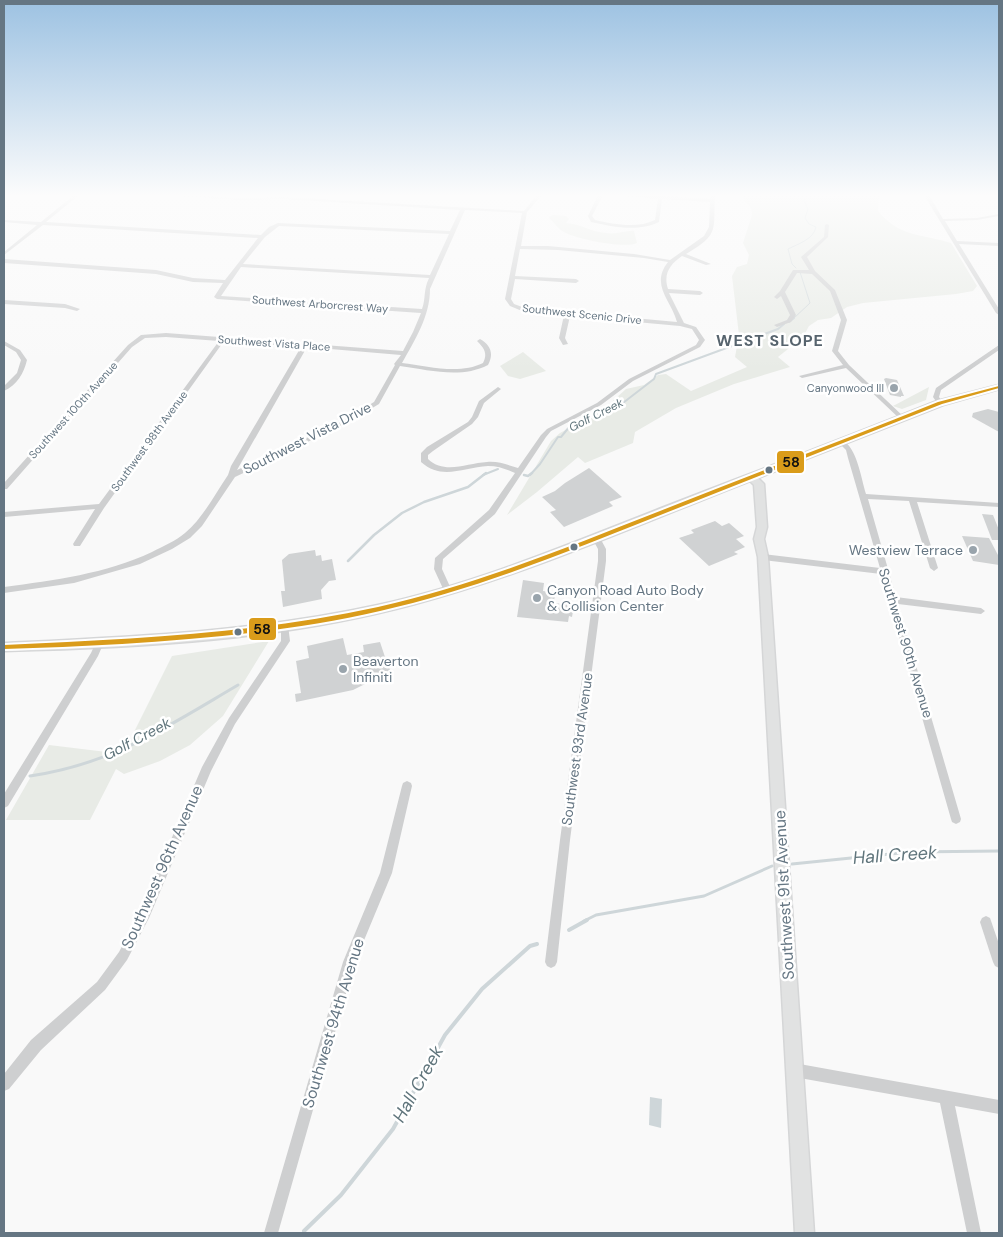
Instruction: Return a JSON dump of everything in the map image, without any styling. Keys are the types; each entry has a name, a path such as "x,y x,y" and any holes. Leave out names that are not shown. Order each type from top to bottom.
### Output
{"main road":[{"path":"4,647 213,636 285,627 380,609 497,576 940,403 988,389 999,388"},
{"name":"Southwest 91st Avenue","path":"762,531 759,539 763,556 805,1233"}],"street":[{"path":"216,297 250,253"},
{"name":"Southwest Vista Drive","path":"4,590 50,584 96,574 138,562 169,547 187,536 199,524 232,475 366,411 377,403 397,364 405,353 427,303 427,289 442,253"},
{"name":"Southwest Scenic Drive","path":"518,253 508,300 512,305 524,310 681,324"},
{"path":"603,253 650,256 672,262"},
{"path":"809,253 804,257 813,272 832,290 844,318 836,351 847,366 902,418"},
{"path":"962,253 999,313"},
{"path":"448,591 438,569 439,558 486,518 549,430 599,404 631,380 700,344 702,338 694,328 681,324 663,280 664,273 672,262 682,254 708,264"},
{"path":"4,261 156,272 194,280 227,282"},
{"path":"240,265 432,277"},
{"path":"777,325 789,321 793,315 780,295 795,271 813,272"},
{"path":"513,277 576,281"},
{"path":"667,291 700,293"},
{"name":"Southwest Arborcrest Way","path":"216,297 423,312"},
{"path":"4,302 65,306 77,309"},
{"path":"565,344 562,338 567,314"},
{"name":"Southwest Vista Place","path":"143,336 160,335 405,353"},
{"name":"Southwest 100th Avenue","path":"4,487 130,346 143,336"},
{"name":"Southwest 98th Avenue","path":"77,544 101,506 224,340"},
{"path":"397,364 464,370 477,369 486,364 489,354 486,346 480,341"},
{"path":"4,343 18,351 24,360 22,372 14,382 4,389"},
{"path":"232,475 235,466 305,346"},
{"path":"940,403 936,396 938,389 999,347"},
{"path":"802,376 847,366"},
{"path":"498,389 481,402 473,420 433,447 424,455 424,460 431,467 441,469 453,470 491,464 520,472"},
{"name":"Southwest 90th Avenue","path":"842,442 849,449 956,819"},
{"name":"Southwest 91st Avenue","path":"751,477 758,484 762,531"},
{"path":"863,496 999,505"},
{"path":"912,499 934,568"},
{"path":"4,515 101,506"},
{"name":"Southwest 93rd Avenue","path":"551,962 565,840 602,561 602,549 596,538"},
{"path":"763,556 885,572"},
{"path":"893,600 981,611"},
{"name":"Southwest 96th Avenue","path":"4,1084 36,1045 101,986 123,956 145,914 206,770 232,721 286,641 285,627"},
{"path":"4,803 95,654 100,642"},
{"name":"Southwest 94th Avenue","path":"271,1233 349,962 386,873 407,786"},
{"path":"986,922 999,962"},
{"path":"794,1070 999,1107"},
{"path":"946,1097 974,1233"}],"shaded area":[{"path":"748,253 957,253 977,286 973,291 956,294 863,303 847,307 831,318 818,320 809,326 803,337 778,357 790,367 734,384 676,408 635,432 633,443 585,463 578,457 507,515 551,441 560,433 604,409 626,389 644,385 658,375 666,374 691,391 747,367 735,357 739,335 732,276 737,267 747,264"},
{"path":"523,352 546,371 520,379 508,376 500,366"},
{"path":"929,387 926,400 902,409 893,406"},
{"path":"269,641 223,716 190,745 160,761 124,774 116,769 90,820 6,820 49,745 123,754 172,656"},
{"path":"650,1097 662,1099 661,1128 649,1125"}],"building":[{"name":"Canyonwood III","path":"884,379 897,380 904,396 890,395"},
{"path":"988,409 999,412 999,432 972,417 973,413"},
{"path":"589,468 622,497 609,502 613,506 564,527 550,512 556,510 542,497 555,491"},
{"name":"Westview Terrace","path":"982,514 993,515 999,530 999,540 992,540"},
{"path":"715,521 722,526 729,523 744,536 736,539 745,547 734,552 738,554 709,566 679,538 694,533 691,530"},
{"name":"Westview Terrace","path":"962,536 989,538 999,557 999,565 973,561"},
{"path":"315,550 316,556 321,555 322,561 332,559 336,580 329,581 321,590 322,599 283,607 281,591 285,591 282,560 289,554"},
{"name":"Canyon Road Auto Body & Collision Center","path":"523,580 544,583 543,591 555,593 554,603 574,605 572,617 569,616 568,622 517,617"},
{"name":"Beaverton Infiniti","path":"343,638 347,655 364,652 363,645 380,642 391,671 353,690 296,702 295,694 301,693 296,661 309,658 307,646"}],"waterway":[{"name":"Golf Creek","path":"789,253 792,264 796,268"},
{"name":"Golf Creek","path":"793,319 810,303 800,272"},
{"name":"Golf Creek","path":"789,322 794,318"},
{"name":"Golf Creek","path":"531,473 558,437 561,437 570,426 619,406 654,379 656,374 778,329 784,324"},
{"name":"Golf Creek","path":"484,475 498,469"},
{"name":"Golf Creek","path":"524,475 528,476 531,473"},
{"name":"Golf Creek","path":"348,561 374,535 402,513 424,502 468,487 484,475"},
{"name":"Golf Creek","path":"30,776 60,770 114,753 163,729 238,685"},
{"name":"Hall Creek","path":"792,864 910,852 999,851"},
{"name":"Hall Creek","path":"584,921 596,915 704,896 772,866"},
{"name":"Hall Creek","path":"569,930 587,920"},
{"name":"Hall Creek","path":"304,1231 341,1195 393,1129 445,1035 482,989 530,946 537,944"}],"transit line":[{"name":"58","path":"4,647 146,640 240,632 333,618 415,600 451,590 557,553 940,403 999,387"}],"place":[{"name":"Canyonwood III","path":"894,388"},
{"name":"Westview Terrace","path":"973,550"},
{"name":"Canyon Road Auto Body & Collision Center","path":"537,598"},
{"name":"Beaverton Infiniti","path":"343,669"}],"district":[{"name":"WEST SLOPE","path":"770,340"}]}
